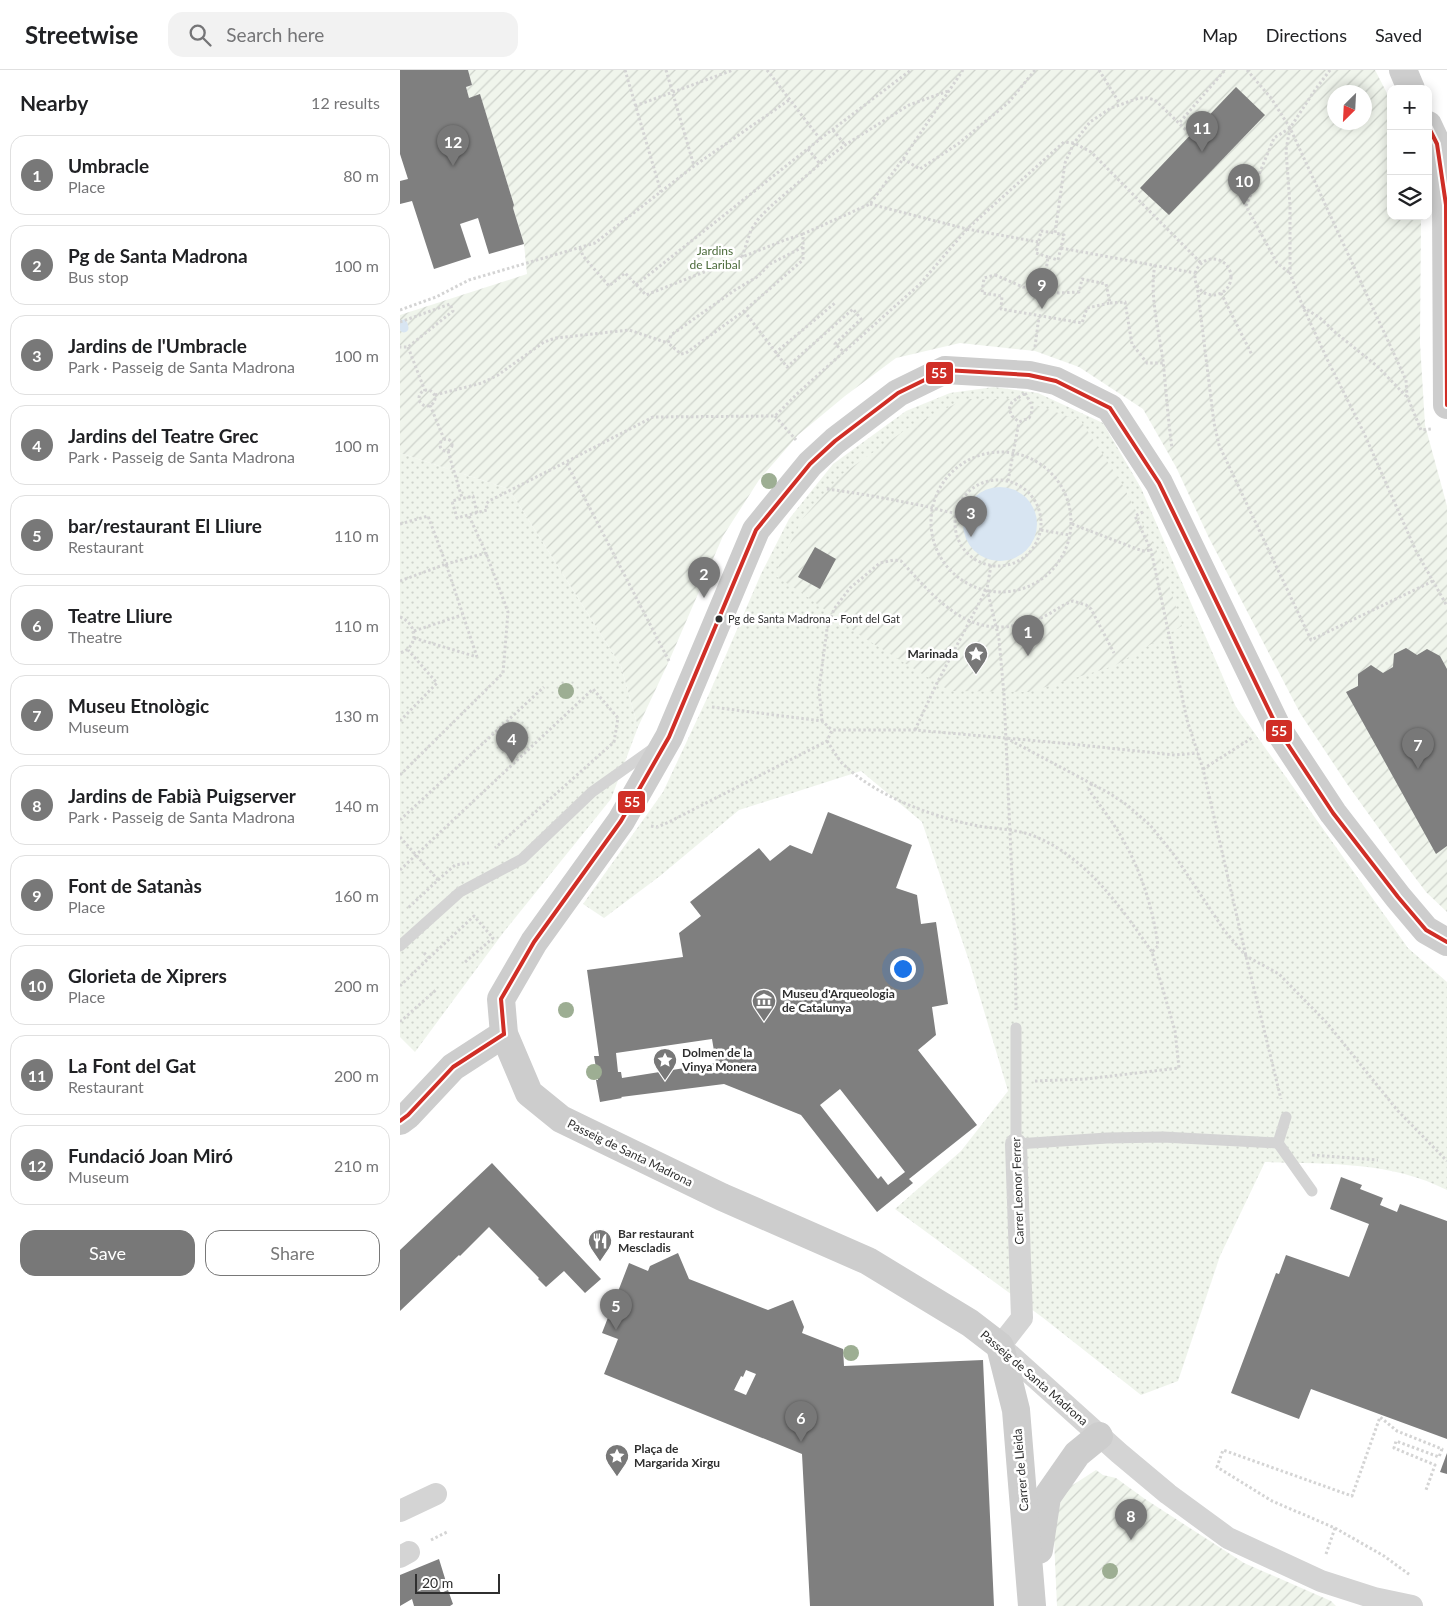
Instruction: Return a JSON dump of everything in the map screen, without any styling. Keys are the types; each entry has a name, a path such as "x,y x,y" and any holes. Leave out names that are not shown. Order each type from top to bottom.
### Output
{"street":[{"path":"1403,70 1409,85"},
{"path":"1430,130 1437,144 1446,205 1441,417"},
{"name":"Passeig de Santa Madrona","path":"1412,1606 1374,1598 1321,1580 1228,1538 1168,1494 1098,1436 1000,1346 970,1323 868,1261 722,1197 561,1119 528,1093 504,1034 501,999 534,942 621,821 669,737 756,530 810,464 835,441 898,393 945,370 1029,375 1056,381 1110,408 1159,483 1279,731 1332,813 1398,897 1426,930 1447,942"},
{"path":"400,1121 408,1115 453,1067 504,1034"},
{"name":"Carrer Leonor Ferrer","path":"1000,1346 1022,1318 1016,1144"},
{"name":"Carrer de Lleida","path":"1000,1346 1016,1410 1032,1601"},
{"name":"Carrer de Lleida","path":"1032,1601 1047,1497 1078,1454 1098,1436"},
{"path":"400,1512 436,1494"}],"lane":[{"path":"400,946 460,892 522,860 592,792 669,737"},
{"name":"Carrer Leonor Ferrer","path":"1016,1028 1016,1144"},
{"path":"1278,1143 1286,1117"},
{"path":"1016,1144 1107,1138 1162,1137 1278,1143"},
{"path":"1278,1143 1312,1191"}],"path":[{"path":"624,70 661,192"},
{"path":"666,70 694,166"},
{"path":"635,106 733,70"},
{"path":"767,70 788,100 820,139"},
{"path":"636,285 820,139 911,70"},
{"path":"580,248 582,256 609,286 626,273 646,295 803,234 870,204 963,70"},
{"path":"903,159 920,169 950,149 1009,102 1035,70"},
{"path":"1099,70 1120,104"},
{"path":"1180,122 1225,70"},
{"path":"1247,70 1270,98 1290,128 1406,380 1407,396 1421,430 1441,417"},
{"path":"1330,70 1290,128 1286,150 1290,205 1290,273 1303,308 1363,432 1416,551 1447,606"},
{"path":"742,257 752,230 759,218 770,206 820,164 845,145 909,105 949,90"},
{"path":"1055,233 1064,163 1074,143 1090,122 1111,108 1139,98 1155,100 1187,130"},
{"path":"400,310 436,297 468,280 595,243 694,166 788,100"},
{"path":"1290,128 1274,138 1246,206 1277,263 1290,273"},
{"path":"832,130 845,145"},
{"path":"478,513 473,496 452,501 457,518 469,516 478,513 487,510 486,504 489,501 653,417 775,416 920,284 968,229 1064,142 1074,143 1091,152 1201,263"},
{"path":"808,149 820,164"},
{"path":"870,204 968,229 1038,242"},
{"path":"1041,230 1064,235 1058,260 1036,253 1038,242 1041,230"},
{"path":"435,395 482,383 498,375 544,342 556,338 628,330 668,342 681,354 686,353 744,310 803,260 803,234"},
{"path":"668,342 671,336 757,276 770,264 803,247"},
{"path":"1061,248 1195,273"},
{"path":"1043,290 1048,257"},
{"path":"1197,284 1204,293 1221,293 1229,284 1230,272 1228,266 1212,259 1201,263 1195,273 1214,423 1219,445 1311,640 1433,581"},
{"path":"1155,265 1153,275 1155,304 1172,456"},
{"path":"1110,302 1106,284 1082,279 1079,292 1058,293 1023,287 995,275 984,278 982,282 982,293 1002,296 1001,309 1082,323 1087,308 1110,302 1125,302 1132,344 1147,363 1163,363"},
{"path":"1221,293 1252,355"},
{"path":"775,353 836,303"},
{"path":"400,321 450,304 453,311 408,348 400,347"},
{"path":"1303,308 1320,318 1377,366 1407,396"},
{"path":"744,310 787,367 853,309 861,319 835,344 844,352"},
{"path":"1035,351 1039,316"},
{"path":"408,348 425,391"},
{"path":"425,391 433,392 435,395"},
{"path":"425,391 420,396 420,401 426,406 430,406"},
{"path":"1025,393 1033,406 1033,412 1029,418 1019,422 1012,416 1009,408 1012,402 1025,393"},
{"path":"430,406 434,403 435,395"},
{"path":"430,406 444,439"},
{"path":"775,416 798,442"},
{"path":"1008,481 1019,422"},
{"path":"444,439 450,440 452,443 451,449 448,451"},
{"path":"444,439 440,444 440,448 448,451"},
{"path":"448,451 462,498"},
{"path":"992,452 1013,453 1032,459 1049,470 1062,486 1070,504 1072,524 1067,548 1055,568 1036,582 1014,591 987,589 969,584 951,570 938,552 932,531 932,508 940,488 953,471 971,458 992,452"},
{"path":"566,462 670,661 674,663"},
{"path":"994,480 1008,481 1022,486 1033,497 1040,510 1042,526 1038,540 1030,552 1018,562 1004,566 991,566 976,560 965,552 958,540 956,531 957,513 961,501 969,491 981,483 994,480"},
{"path":"820,488 868,494 945,512 957,513"},
{"path":"1143,512 1135,516 1151,550 1187,720 1204,769 1246,956 1286,1117"},
{"path":"400,524 428,516 477,657 414,638"},
{"path":"400,775 503,673 508,612 486,553 469,516"},
{"path":"1072,524 1144,551 1151,550"},
{"path":"1041,530 1069,535"},
{"path":"400,581 446,564 486,553"},
{"path":"822,721 819,689 826,629 834,609 850,588 880,563 894,560 901,561 931,594 955,614 970,621 997,628 1032,621 1046,616 1073,601 1086,605 1091,609 1114,653"},
{"path":"915,730 987,589 991,566"},
{"path":"987,589 997,628 1004,695 1016,947 1016,1028"},
{"path":"414,631 462,615"},
{"path":"400,617 409,622 414,631 411,647 400,653"},
{"path":"400,721 437,684 408,650"},
{"path":"400,820 544,687"},
{"path":"400,870 593,689 618,718 614,742 495,849"},
{"path":"710,707 822,721 832,730 915,730 1174,755 1198,753"},
{"path":"648,825 657,827 668,822 826,741 832,730"},
{"path":"1204,769 1258,734"},
{"path":"1006,738 1092,783 1127,805 1150,825 1176,856 1224,930 1246,956 1279,974 1320,1016 1398,1111 1447,1160"},
{"path":"826,741 842,762 860,778 898,799 928,812 977,826 1010,830 1034,836 1071,858 1114,899 1152,952 1175,1031 1179,1068 1086,1079 1016,1082"},
{"path":"1092,783 1089,790 1127,846 1142,881 1152,911 1157,936 1158,946 1152,952"},
{"path":"400,837 438,880"},
{"path":"407,910 455,864 472,863"},
{"path":"429,958 474,916 493,938 464,963"},
{"path":"400,1020 437,989"},
{"path":"1308,1154 1378,1160"},
{"path":"1410,1575 1384,1556 1335,1528 1272,1501 1218,1467 1223,1450 1352,1496 1380,1417 1397,1431 1442,1449 1439,1457 1396,1441 1394,1448 1435,1465 1426,1490"},
{"path":"1325,1557 1335,1528"}],"green space":[{"name":"Jardins de Laribal","path":"468,70 1375,70 1387,93 1387,220 1421,220 1420,343 1425,425 1447,506 1447,912 1426,892 1398,855 1347,784 1300,713 1209,538 1176,467 1143,409 1079,367 1035,351 960,343 896,358 845,396 798,435 759,480 723,536 638,727 621,666 509,489 400,453 400,315 527,274 524,244 513,208 514,205 480,95 469,98 466,87 472,85"},
{"path":"994,387 1038,393 1103,423 1141,488 1236,707 1408,948 1447,982 1447,1190 1404,1174 1381,1169 1335,1164 1265,1162 1220,1256 1178,1381 1141,1395 1042,1317 895,1209 961,1151 1008,1091 970,964 922,822 861,771 739,810 660,876 604,918 583,904 663,792 709,694 761,574 789,519 833,464 906,411 950,393"},
{"path":"965,399 1019,399 1081,421 1122,484 1160,557 1182,626 1114,666 1029,692 950,691 861,636 774,575 803,518 842,474 911,426"},
{"path":"400,453 509,489 621,666 638,727 611,799 503,933 415,1052 400,1037"},
{"path":"1096,1470 1103,1475 1116,1478 1244,1563 1331,1601 1336,1606 1057,1606 1053,1516 1065,1490"}],"water":[{"path":"1000,487 1021,493 1031,503 1037,524 1031,545 1021,555 1000,561 979,555 969,545 963,524 969,503 979,493"}],"building":[{"path":"400,70 468,70 472,85 466,87 469,98 480,94 524,244 489,254 478,218 460,224 471,257 434,269 412,201 400,204 400,181 408,179 400,154"},
{"path":"1236,87 1265,115 1169,215 1140,188"},
{"path":"815,547 836,559 820,589 798,577"},
{"path":"1406,648 1417,655 1427,649 1440,656 1447,669 1447,846 1436,854 1346,692 1358,686 1358,674 1371,665 1383,673 1393,667 1394,654"},
{"name":"Museu d'Arqueologia de Catalunya","path":"828,812 912,845 896,888 917,895 921,924 936,922 948,1004 932,1007 936,1035 918,1050 977,1125 909,1179 913,1183 877,1212 801,1115 724,1084 621,1097 600,1102 596,1080 598,1080 594,1056 599,1056 587,970 683,957 679,933 701,916 690,902 759,848 770,861 790,845 812,854","holes":["712,1039 716,1063 622,1078 621,1072 618,1072 616,1053","840,1089 905,1172 888,1185 881,1176 878,1179 820,1105"]},
{"path":"492,1163 601,1279 585,1293 564,1271 546,1287 489,1227 400,1311 400,1250"},
{"path":"1341,1177 1362,1185 1360,1189 1383,1198 1380,1205 1397,1212 1400,1204 1447,1221 1447,1439 1311,1389 1299,1419 1231,1393 1276,1273 1279,1274 1286,1255 1349,1277 1369,1224 1330,1209"},
{"path":"678,1253 689,1279 768,1310 793,1300 804,1327 802,1333 843,1349 844,1366 983,1360 994,1606 810,1606 802,1454 604,1374 618,1339 602,1333 629,1263 648,1271 650,1266","holes":["746,1370 756,1374 746,1395 734,1390"]},
{"path":"1447,1453 1447,1474 1440,1472"},
{"path":"439,1559 447,1585 439,1589 441,1593 448,1590 453,1604 450,1606 414,1606 412,1599 400,1606 400,1575"}],"waterway":[{"path":"403,324 404,328"}],"transit line":[{"name":"55","path":"1430,130 1437,144 1446,205 1447,405"},
{"name":"55","path":"504,1034 501,999 534,942 621,821 669,737 756,530 810,464 835,441 898,393 945,370 1029,375 1056,381 1110,408 1159,483 1279,731 1333,813 1398,897 1426,930 1447,942"},
{"name":"55","path":"400,1121 408,1115 453,1067 504,1034"}],"place":[{"name":"La Font del Gat","path":"1202,152"},
{"name":"Fundació Joan Miró","path":"453,166"},
{"name":"Glorieta de Xiprers","path":"1244,205"},
{"name":"Font de Satanàs","path":"1042,309"},
{"name":"Jardins de l'Umbracle","path":"971,537"},
{"name":"Pg de Santa Madrona","path":"704,598"},
{"name":"Pg de Santa Madrona - Font del Gat","path":"719,619"},
{"name":"Umbracle","path":"1028,656"},
{"name":"Marinada","path":"976,675"},
{"name":"Jardins del Teatre Grec","path":"512,763"},
{"name":"Museu Etnològic","path":"1418,769"},
{"name":"Museu d'Arqueologia de Catalunya","path":"764,1022"},
{"name":"Dolmen de la Vinya Monera","path":"665,1081"},
{"name":"Bar restaurant Mescladis","path":"600,1262"},
{"name":"bar/restaurant El Lliure","path":"616,1330"},
{"name":"Teatre Lliure","path":"801,1442"},
{"name":"Plaça de Margarida Xirgu","path":"617,1477"},
{"name":"Jardins de Fabià Puigserver","path":"1131,1540"}]}
